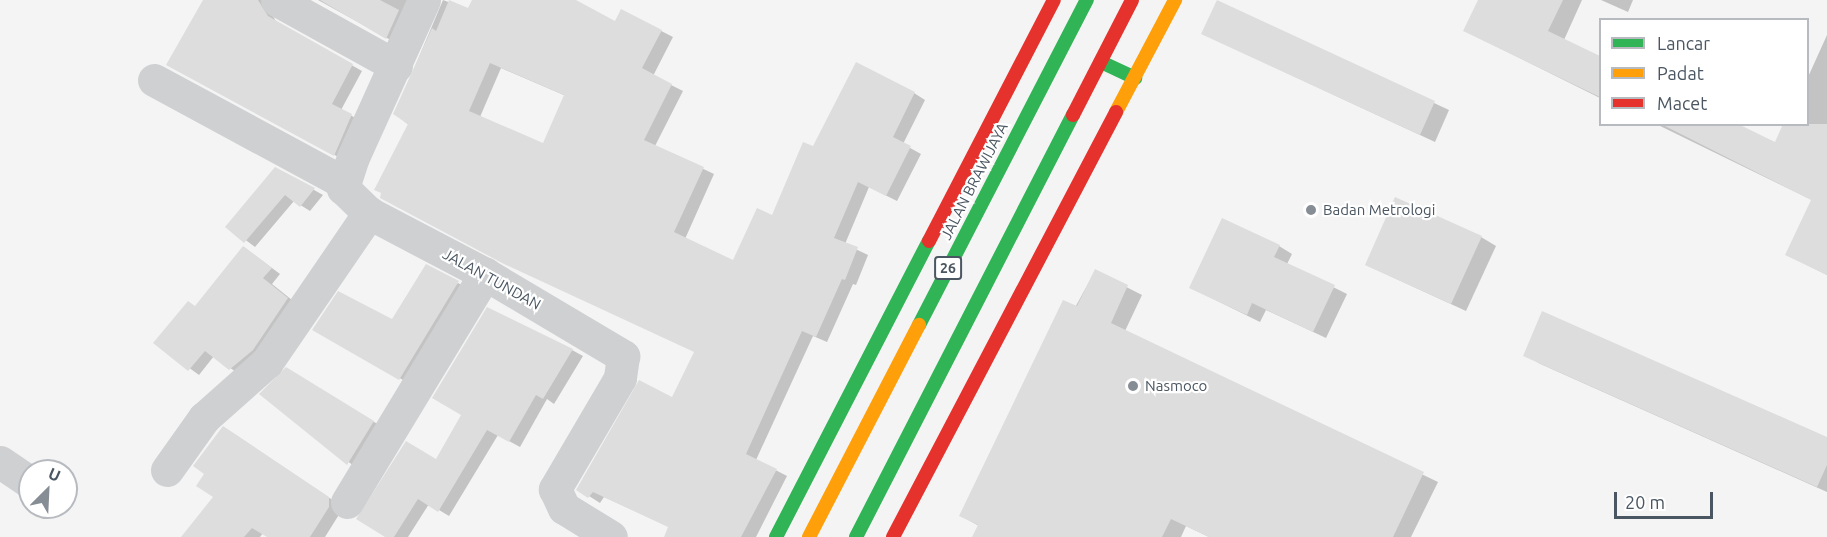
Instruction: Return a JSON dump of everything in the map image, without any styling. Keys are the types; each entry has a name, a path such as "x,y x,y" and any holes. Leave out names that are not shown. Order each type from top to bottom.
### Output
{"main road":[{"path":"776,537 1054,0"},
{"name":"JALAN BRAWIJAYA","path":"809,537 1087,0"},
{"path":"856,537 1132,0"},
{"path":"893,537 1175,0"},
{"path":"1101,62 1136,78"}],"street":[{"path":"277,0 396,66"},
{"path":"154,80 342,182 424,0"},
{"name":"JALAN TUNDAN","path":"342,182 346,194 369,213 485,274 622,356 620,378 555,489 564,508 611,537"},
{"path":"167,470 204,418 267,362 369,213"},
{"path":"347,502 485,274"},
{"path":"0,462 18,474"}],"building":[{"path":"203,0 258,0 268,16 353,64 332,104 352,114 334,156 166,65"},
{"path":"320,0 380,0 399,10 386,39"},
{"path":"449,0 468,8 472,0 576,0 615,21 621,9 662,30 642,68 672,84 644,140 704,167 674,232 733,260 757,208 772,215 803,142 813,146 856,62 915,92 893,137 911,146 886,196 858,182 834,238 858,247 845,280 842,279 816,337 802,331 746,454 777,469 741,537 664,537 668,527 593,492 588,498 576,490 639,380 672,397 694,352 504,264 380,198 381,193 374,190 408,124 393,114 432,28 436,31","holes":["490,63 564,95 543,143 469,111"]},
{"path":"1217,0 1435,101 1420,135 1201,34"},
{"path":"1478,0 1563,0 1548,31 1599,56 1599,97 1463,31"},
{"path":"1827,124 1827,275 1785,255 1811,200 1665,126 1742,126 1775,142 1782,126"},
{"path":"275,167 315,188 300,207 285,195 244,243 225,227"},
{"path":"1395,197 1482,236 1451,304 1365,265"},
{"path":"1222,218 1280,245 1274,257 1335,285 1313,332 1252,303 1247,315 1189,288"},
{"path":"243,246 272,268 263,278 288,298 253,350 229,370 205,351 188,371 153,343 188,301 195,306"},
{"path":"426,264 459,281 399,380 312,330 338,291 392,319"},
{"name":"Nasmoco","path":"1095,269 1128,285 1111,323 1424,472 1393,537 1209,537 1171,519 1162,537 972,537 978,525 959,516 1063,300 1077,306"},
{"path":"487,307 573,349 543,399 536,395 509,442 487,430 438,512 418,499 394,537 385,537 356,519 406,441 436,459 461,415 432,398"},
{"path":"1542,311 1827,437 1827,465 1817,487 1523,356"},
{"path":"286,367 374,421 347,465 259,394"},
{"path":"223,426 329,497 329,507 310,537 267,537 252,528 244,537 181,537 213,497 196,486 204,474 193,466"}],"traffic: fast":[{"path":"919,325 1087,0"},
{"path":"1101,62 1136,78"},
{"path":"856,537 1073,115"},
{"path":"776,537 929,241"}],"traffic: slow":[{"path":"1116,112 1175,0"},
{"path":"809,537 919,325"}],"traffic: jam":[{"path":"929,241 1054,0"},
{"path":"1073,115 1132,0"},
{"path":"893,537 1116,112"}],"place":[{"name":"Badan Metrologi","path":"1311,210"},
{"name":"Nasmoco","path":"1133,386"}]}
